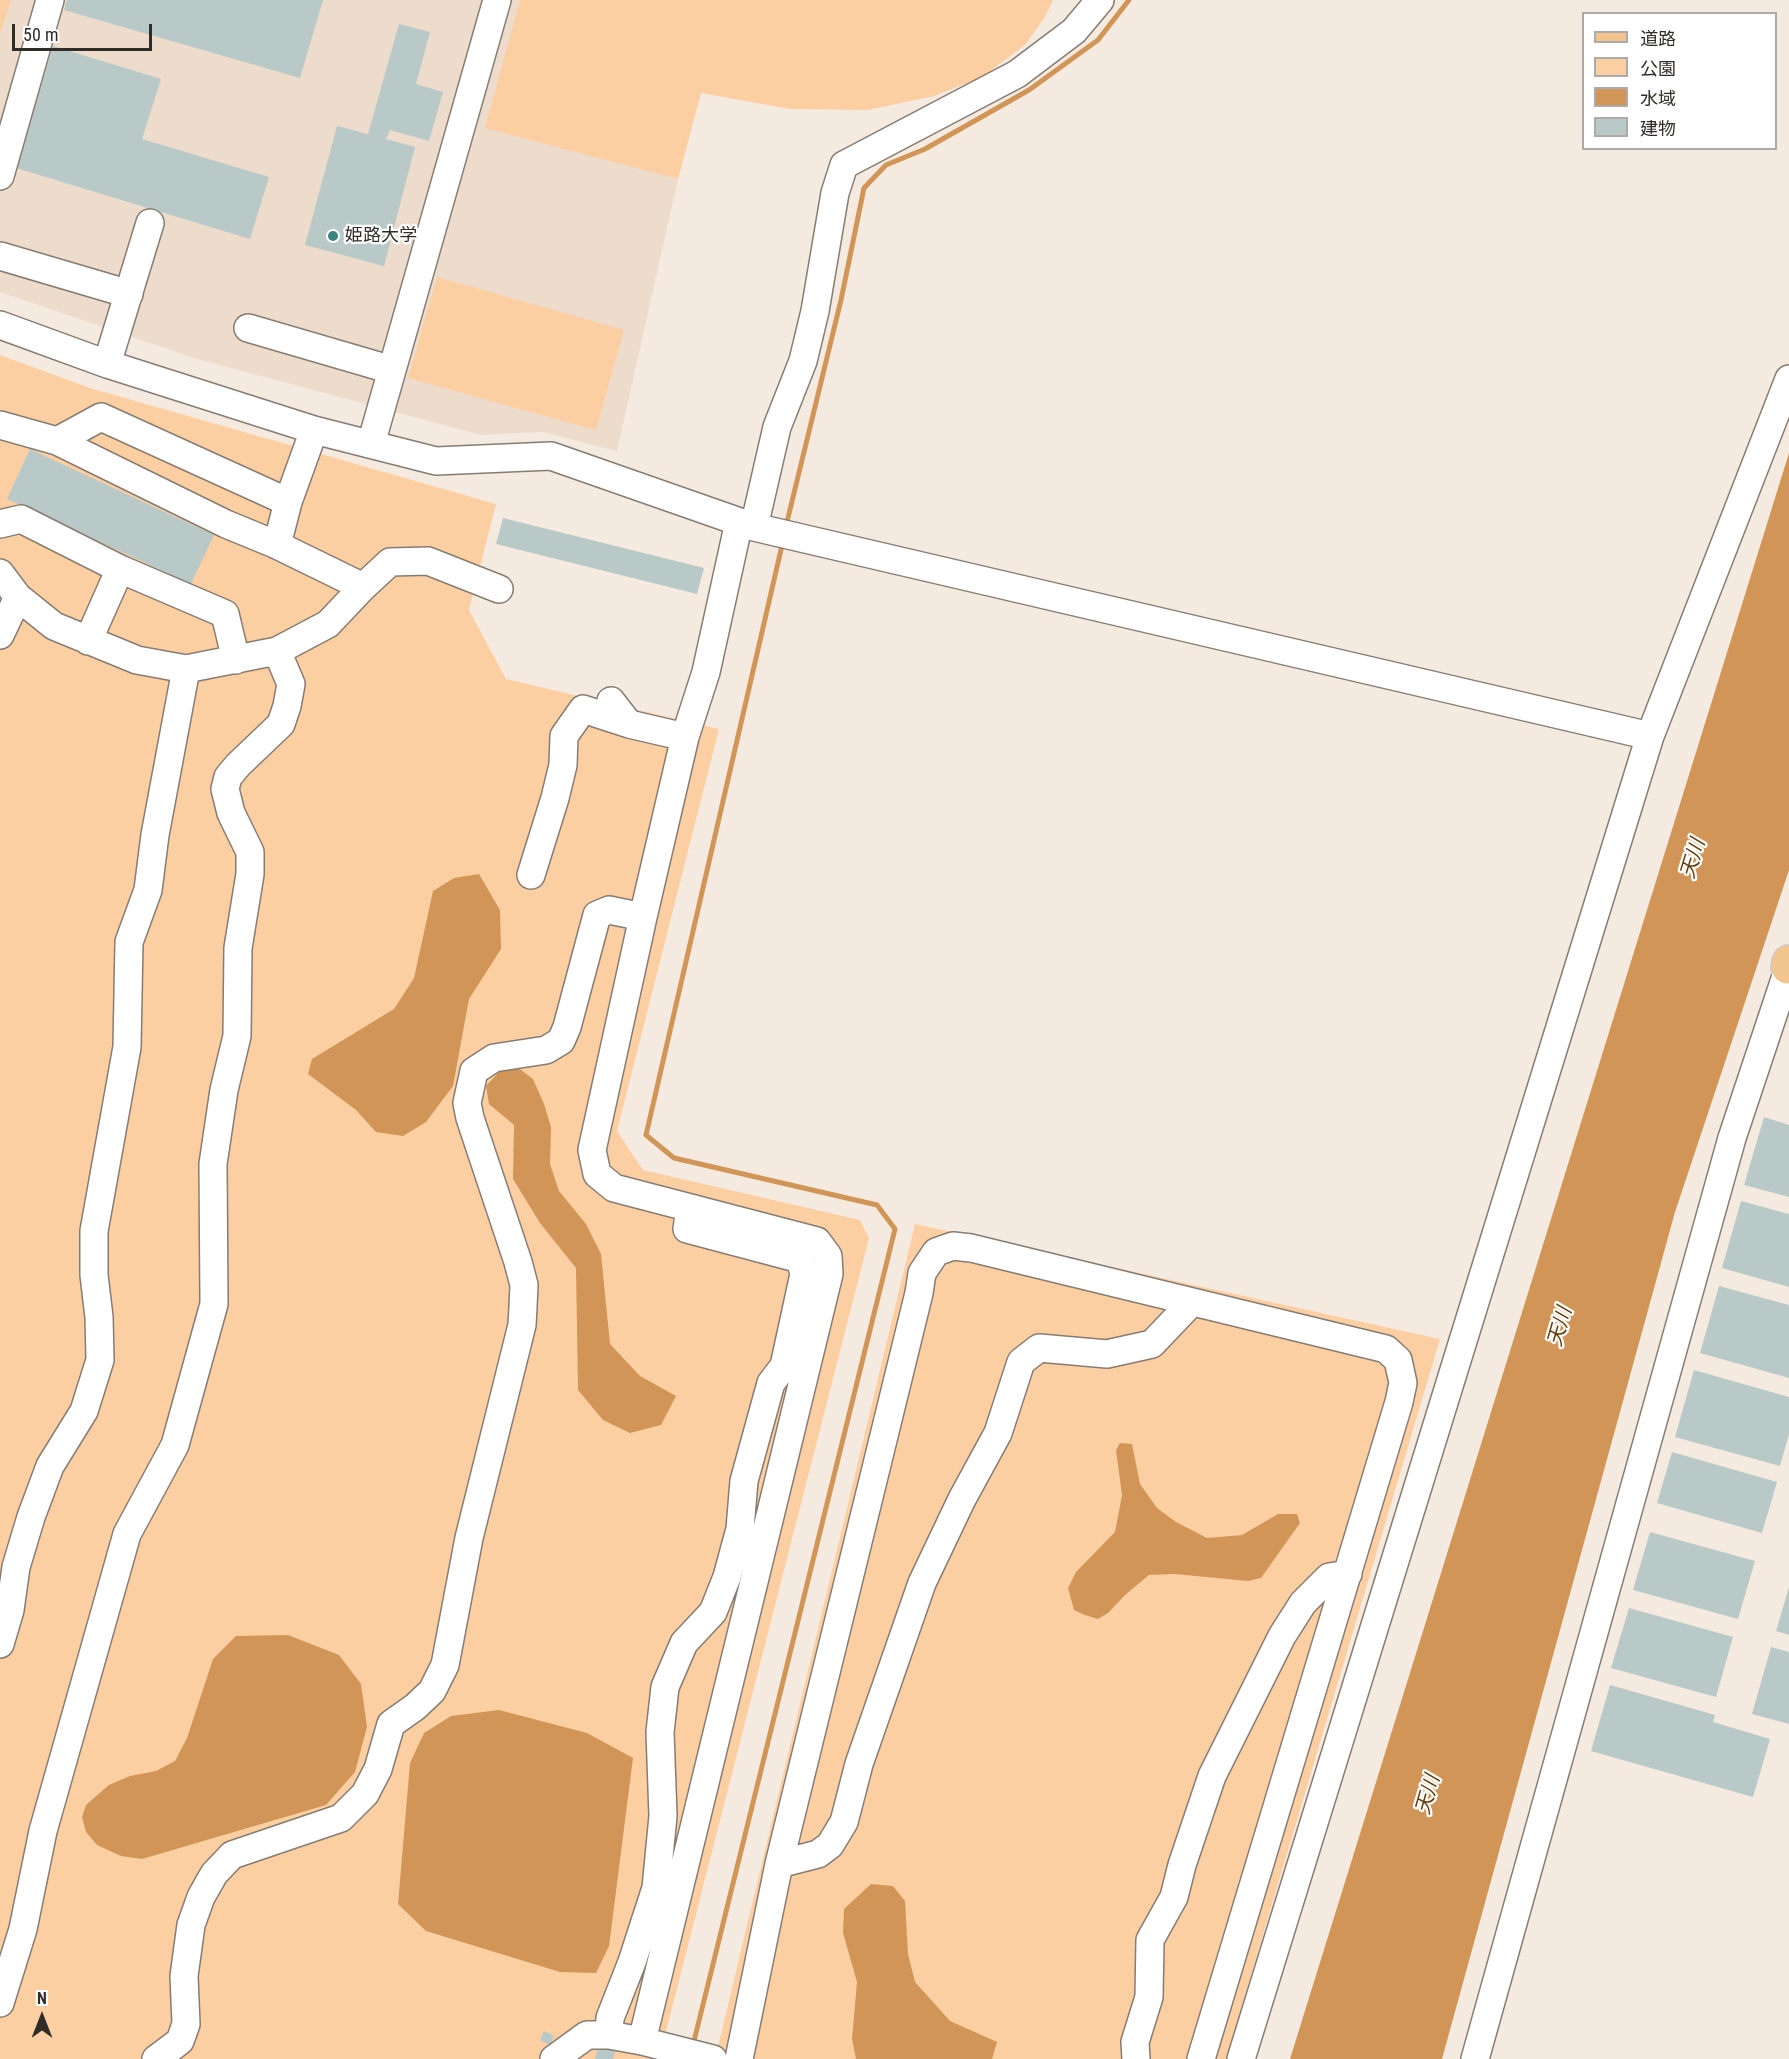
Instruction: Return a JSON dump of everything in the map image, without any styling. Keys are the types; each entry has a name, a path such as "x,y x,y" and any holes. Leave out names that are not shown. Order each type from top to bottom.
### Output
{"street":[{"path":"0,176 50,0"},
{"path":"371,444 497,0"},
{"path":"642,2041 830,1274 828,1256 817,1242 614,1188 597,1174 592,1150 643,917 685,737 777,427 803,361 815,311 835,193 844,165 1017,74 1074,31 1100,0"},
{"path":"107,364 150,223"},
{"path":"0,255 129,294"},
{"path":"0,325 107,364 314,430 436,461 551,456 747,524 801,538 1650,736"},
{"path":"248,328 392,370"},
{"path":"1241,2059 1650,736 1789,379"},
{"path":"57,441 101,417 288,502"},
{"path":"0,425 57,441 226,524 277,545 363,587"},
{"path":"277,545 288,502 314,430"},
{"path":"226,524 244,482"},
{"path":"0,524 21,519 120,569 225,614 236,660"},
{"path":"0,573 18,597 54,626 137,660 186,669 277,651 328,624 390,562 428,561 499,590"},
{"path":"88,641 120,569"},
{"path":"0,635 18,597"},
{"path":"0,2003 23,1929 43,1831 127,1534 175,1445 214,1304 213,1164 224,1090 237,1035 238,948 250,874 250,852 231,813 225,789 228,777 238,765 281,724 291,684 277,651"},
{"path":"0,1644 10,1610 16,1567 31,1517 50,1466 84,1411 100,1360 99,1317 94,1275 94,1231 127,1047 129,942 148,890 186,669"},
{"path":"611,701 629,724"},
{"path":"531,875 563,765 564,736 583,709 629,724 685,737"},
{"path":"156,2059 180,2041 186,2024 184,1976 190,1925 201,1897 214,1874 232,1855 341,1818 365,1794 378,1768 391,1724 415,1707 432,1691 445,1665 469,1538 522,1325 523,1307 524,1285 518,1262 470,1118 467,1103 474,1071 494,1058 546,1050 561,1041 567,1027 597,915 609,910 643,917"},
{"path":"1475,2059 1732,1138 1789,965"},
{"path":"591,2043 610,2018 632,1962 656,1888 663,1816 660,1732 665,1687 684,1643 713,1612 727,1577 740,1529 744,1481 771,1383 784,1366 804,1274 800,1259 687,1229 690,1208"},
{"path":"739,2059 779,1864 922,1273 936,1252 953,1246 971,1248 1386,1349 1398,1360 1403,1383 1348,1574 1201,2059"},
{"path":"779,1864 818,1854 830,1845 844,1822 859,1764 922,1583 962,1499 998,1433 1021,1362 1039,1348 1107,1354 1152,1344 1191,1303"},
{"path":"1136,2059 1135,2042 1149,1997 1150,1940 1174,1897 1182,1865 1212,1776 1282,1636 1303,1603 1329,1577 1348,1574"},
{"path":"554,2059 591,2043 642,2041 713,2059"}],"shaded area":[{"name":"姫路大学","path":"0,0 724,0 678,179 617,451 543,432 481,435 194,358 0,292"}],"green space":[{"path":"0,0 11,0 0,34"},
{"path":"520,0 1053,0 1045,17 1025,45 982,77 934,96 868,110 790,109 701,93 678,179 485,128"},
{"path":"437,277 624,330 596,430 408,378"},
{"path":"0,355 90,388 496,504 469,610 506,679 719,729 617,1131 643,1170 860,1220 869,1238 659,2059 0,2059"},
{"path":"915,1224 1440,1339 1226,2059 715,2059"}],"water":[{"name":"天川","path":"1789,453 1789,870 1675,1212 1442,2059 1290,2059"},
{"path":"479,874 500,910 501,949 469,999 453,1086 426,1122 403,1136 376,1132 356,1110 308,1074 312,1059 394,1009 414,978 433,891 454,878"},
{"path":"517,1067 533,1079 544,1104 551,1127 550,1164 559,1191 586,1224 601,1254 610,1344 640,1376 676,1396 661,1425 630,1433 603,1420 578,1390 576,1268 540,1223 513,1179 514,1125 489,1104 486,1086 499,1072"},
{"path":"1120,1443 1132,1444 1140,1484 1157,1508 1176,1522 1207,1538 1242,1535 1278,1514 1297,1514 1300,1523 1261,1578 1248,1581 1175,1574 1149,1575 1108,1613 1098,1619 1085,1615 1074,1610 1068,1588 1076,1572 1115,1532 1122,1495 1116,1450"},
{"path":"288,1635 339,1655 361,1684 367,1727 355,1772 326,1805 142,1859 121,1856 97,1845 86,1832 82,1817 86,1805 109,1785 130,1776 156,1771 175,1761 187,1738 213,1659 236,1636"},
{"path":"499,1710 587,1733 633,1758 609,1946 596,1973 560,1972 426,1931 398,1904 410,1763 424,1733 451,1716"},
{"path":"871,1884 893,1886 905,1901 908,1954 915,1982 950,2021 997,2042 992,2059 856,2059 852,2039 857,1982 843,1933 844,1909"}],"building":[{"path":"67,0 323,0 300,78 64,10"},
{"path":"399,24 430,32 416,84 443,92 429,141 390,130 386,139 415,147 384,266 305,245 337,126 375,136 368,134"},
{"path":"53,46 161,79 142,139 269,177 250,239 16,168"},
{"path":"30,449 214,535 191,584 7,499"},
{"path":"503,518 704,568 697,594 496,544"},
{"path":"1764,1117 1789,1125 1789,1197 1744,1185"},
{"path":"1741,1201 1789,1214 1789,1287 1722,1268"},
{"path":"1719,1286 1789,1305 1789,1378 1700,1353"},
{"path":"1694,1370 1789,1397 1789,1434 1780,1466 1675,1437"},
{"path":"1672,1452 1777,1482 1762,1533 1657,1503"},
{"path":"1650,1532 1755,1561 1738,1619 1633,1590"},
{"path":"1789,1587 1789,1635 1776,1631"},
{"path":"1629,1608 1733,1637 1716,1697 1611,1668"},
{"path":"1771,1647 1789,1652 1789,1724 1752,1714"},
{"path":"1610,1685 1715,1715 1713,1722 1770,1739 1753,1797 1591,1751"},
{"path":"544,2031 554,2036 550,2045 540,2040"},
{"path":"599,2044 616,2049 613,2059 595,2059"}],"waterway":[{"path":"786,526 841,300 864,188 886,165 925,149 1029,90 1098,40 1129,0"},
{"path":"693,2045 895,1229 877,1205 674,1158 646,1135 783,541"}],"place":[{"name":"姫路大学","path":"333,236"}]}
